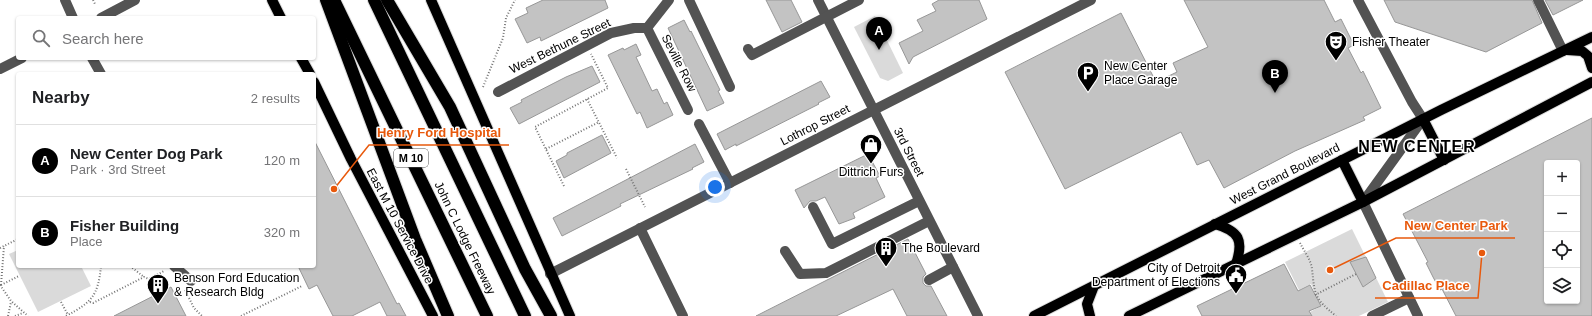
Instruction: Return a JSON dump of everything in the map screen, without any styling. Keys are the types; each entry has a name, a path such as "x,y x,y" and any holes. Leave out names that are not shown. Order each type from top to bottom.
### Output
{"highway":[{"path":"326,0 415,239 448,316"},
{"name":"John C Lodge Freeway","path":"334,0 487,316"},
{"name":"John C Lodge Freeway","path":"374,0 525,316"},
{"path":"387,0 450,107 525,269 552,316"}],"main road":[{"path":"272,0 280,16"},
{"path":"431,0 550,274 570,316"},
{"name":"West Grand Boulevard","path":"1034,316 1423,119 1592,37"},
{"path":"1129,316 1363,202 1587,85 1592,68 1588,56 1582,51 1563,51"},
{"path":"302,60 309,72"},
{"name":"East M 10 Service Drive","path":"317,95 431,315"},
{"path":"1423,119 1444,160"},
{"path":"1342,160 1363,202"},
{"path":"1215,224 1235,232 1239,240 1240,252 1236,264"},
{"path":"1090,316 1087,304 1094,286"}],"street":[{"path":"65,0 72,16"},
{"path":"105,16 135,0"},
{"path":"647,28 669,0"},
{"path":"689,0 730,87"},
{"name":"3rd Street","path":"818,0 978,316"},
{"path":"748,49 752,55 859,0"},
{"name":"Lothrop Street","path":"550,274 1091,0"},
{"path":"1358,0 1412,102 1423,119 1363,202 1418,316"},
{"path":"1538,0 1563,51"},
{"name":"West Bethune Street","path":"498,92 611,33 634,28 647,28"},
{"name":"Seville Row","path":"647,28 688,110"},
{"path":"0,69 18,60"},
{"path":"93,60 100,72"},
{"path":"699,124 730,183"},
{"path":"814,207 832,244 919,201"},
{"path":"786,251 800,274 826,273 872,253 930,221"},
{"path":"640,228 683,316"},
{"path":"929,280 953,267"},
{"path":"169,270 186,283"},
{"path":"1372,316 1409,298"}],"path":[{"path":"93,0 95,4"},
{"path":"484,87 503,38 506,18 515,0"},
{"path":"564,186 535,126 608,88 590,53"},
{"path":"587,99 617,158"},
{"path":"546,149 599,122"},
{"path":"626,169 645,206"},
{"path":"1296,235 1312,268 1312,280 1315,295 1323,305 1336,316"},
{"path":"0,248 16,240"},
{"path":"4,246 0,285 11,301 22,313 28,316"},
{"path":"90,302 98,287 101,268"},
{"path":"133,268 144,277 151,278 169,270"},
{"path":"1315,295 1356,274"},
{"path":"0,285 20,276"},
{"path":"61,302 67,316 90,302 93,303 144,277"},
{"path":"151,278 159,293"},
{"path":"186,283 194,308 202,316"},
{"path":"241,316 302,286"},
{"path":"8,316 11,301"},
{"path":"15,316 22,313"}],"shaded area":[{"path":"875,16 903,73 888,81 880,78 854,27"},
{"path":"1352,229 1388,302 1359,316 1312,316 1310,312 1321,306 1311,284 1299,290 1285,262"},
{"path":"16,251 16,268 9,254"},
{"path":"16,268 82,268 91,286 38,312"}],"building":[{"path":"543,0 605,0 608,8 541,41 540,37 527,43 515,19 528,13 526,8"},
{"path":"766,0 791,0 802,22 782,32"},
{"path":"939,0 979,0 987,19 913,57 909,64 899,43 923,31 917,20 936,11 932,4"},
{"path":"1184,0 1324,0 1335,22 1341,19 1354,45 1348,48 1361,73 1363,71 1381,108 1363,117 1365,120 1295,151 1224,188 1209,160 1197,165 1181,132 1065,189 1005,72 1121,13 1156,82 1177,72 1173,63 1208,47"},
{"path":"1384,0 1532,0 1542,23 1486,52 1395,22"},
{"path":"1545,0 1583,0 1553,15"},
{"path":"684,20 720,90 718,91 724,103 707,111 668,28"},
{"path":"636,44 641,55 636,57 652,91 657,89 664,104 667,102 673,115 647,128 640,112 637,114 608,55"},
{"path":"592,66 600,82 519,124 510,108 522,102 521,100 566,77"},
{"path":"821,81 830,97 736,146 736,144 725,150 717,134"},
{"path":"1592,118 1592,316 1456,316 1442,289 1440,290 1433,277 1426,263 1428,262 1403,214"},
{"path":"602,135 611,153 564,178 556,161 567,155 567,153"},
{"path":"316,144 397,304 399,303 406,316 387,316 380,302 352,316 333,316 317,285 309,289 299,268 316,268"},
{"path":"695,144 704,162 692,168 693,169 620,204 621,206 562,236 553,218"},
{"path":"868,154 880,176 876,178 885,197 853,213 855,218 839,224 825,197 816,201 810,201 804,208 795,190"},
{"name":"The Boulevard","path":"908,239 926,274 923,277 923,283 926,286 931,286 947,316 907,316 893,289 836,316 756,316"},
{"path":"1366,257 1376,278 1363,287 1350,262"},
{"path":"1284,264 1298,291 1310,285 1321,306 1309,311 1312,316 1202,316 1197,306"},
{"name":"Benson Ford Education & Research Bldg","path":"171,287 186,316 114,316"}],"place":[{"name":"New Center Dog Park","path":"879,50"},
{"name":"Fisher Theater","path":"1336,62"},
{"name":"New Center Place Garage","path":"1088,92"},
{"name":"Fisher Building","path":"1275,93"},
{"name":"Dittrich Furs","path":"871,164"},
{"name":"Henry Ford Hospital","path":"334,189"},
{"name":"Cadillac Place","path":"1482,253"},
{"name":"The Boulevard","path":"886,268"},
{"name":"New Center Park","path":"1330,270"},
{"name":"City of Detroit Department of Elections","path":"1236,294"},
{"name":"Benson Ford Education & Research Bldg","path":"158,304"}],"district":[{"name":"NEW CENTER","path":"1417,146"}]}
